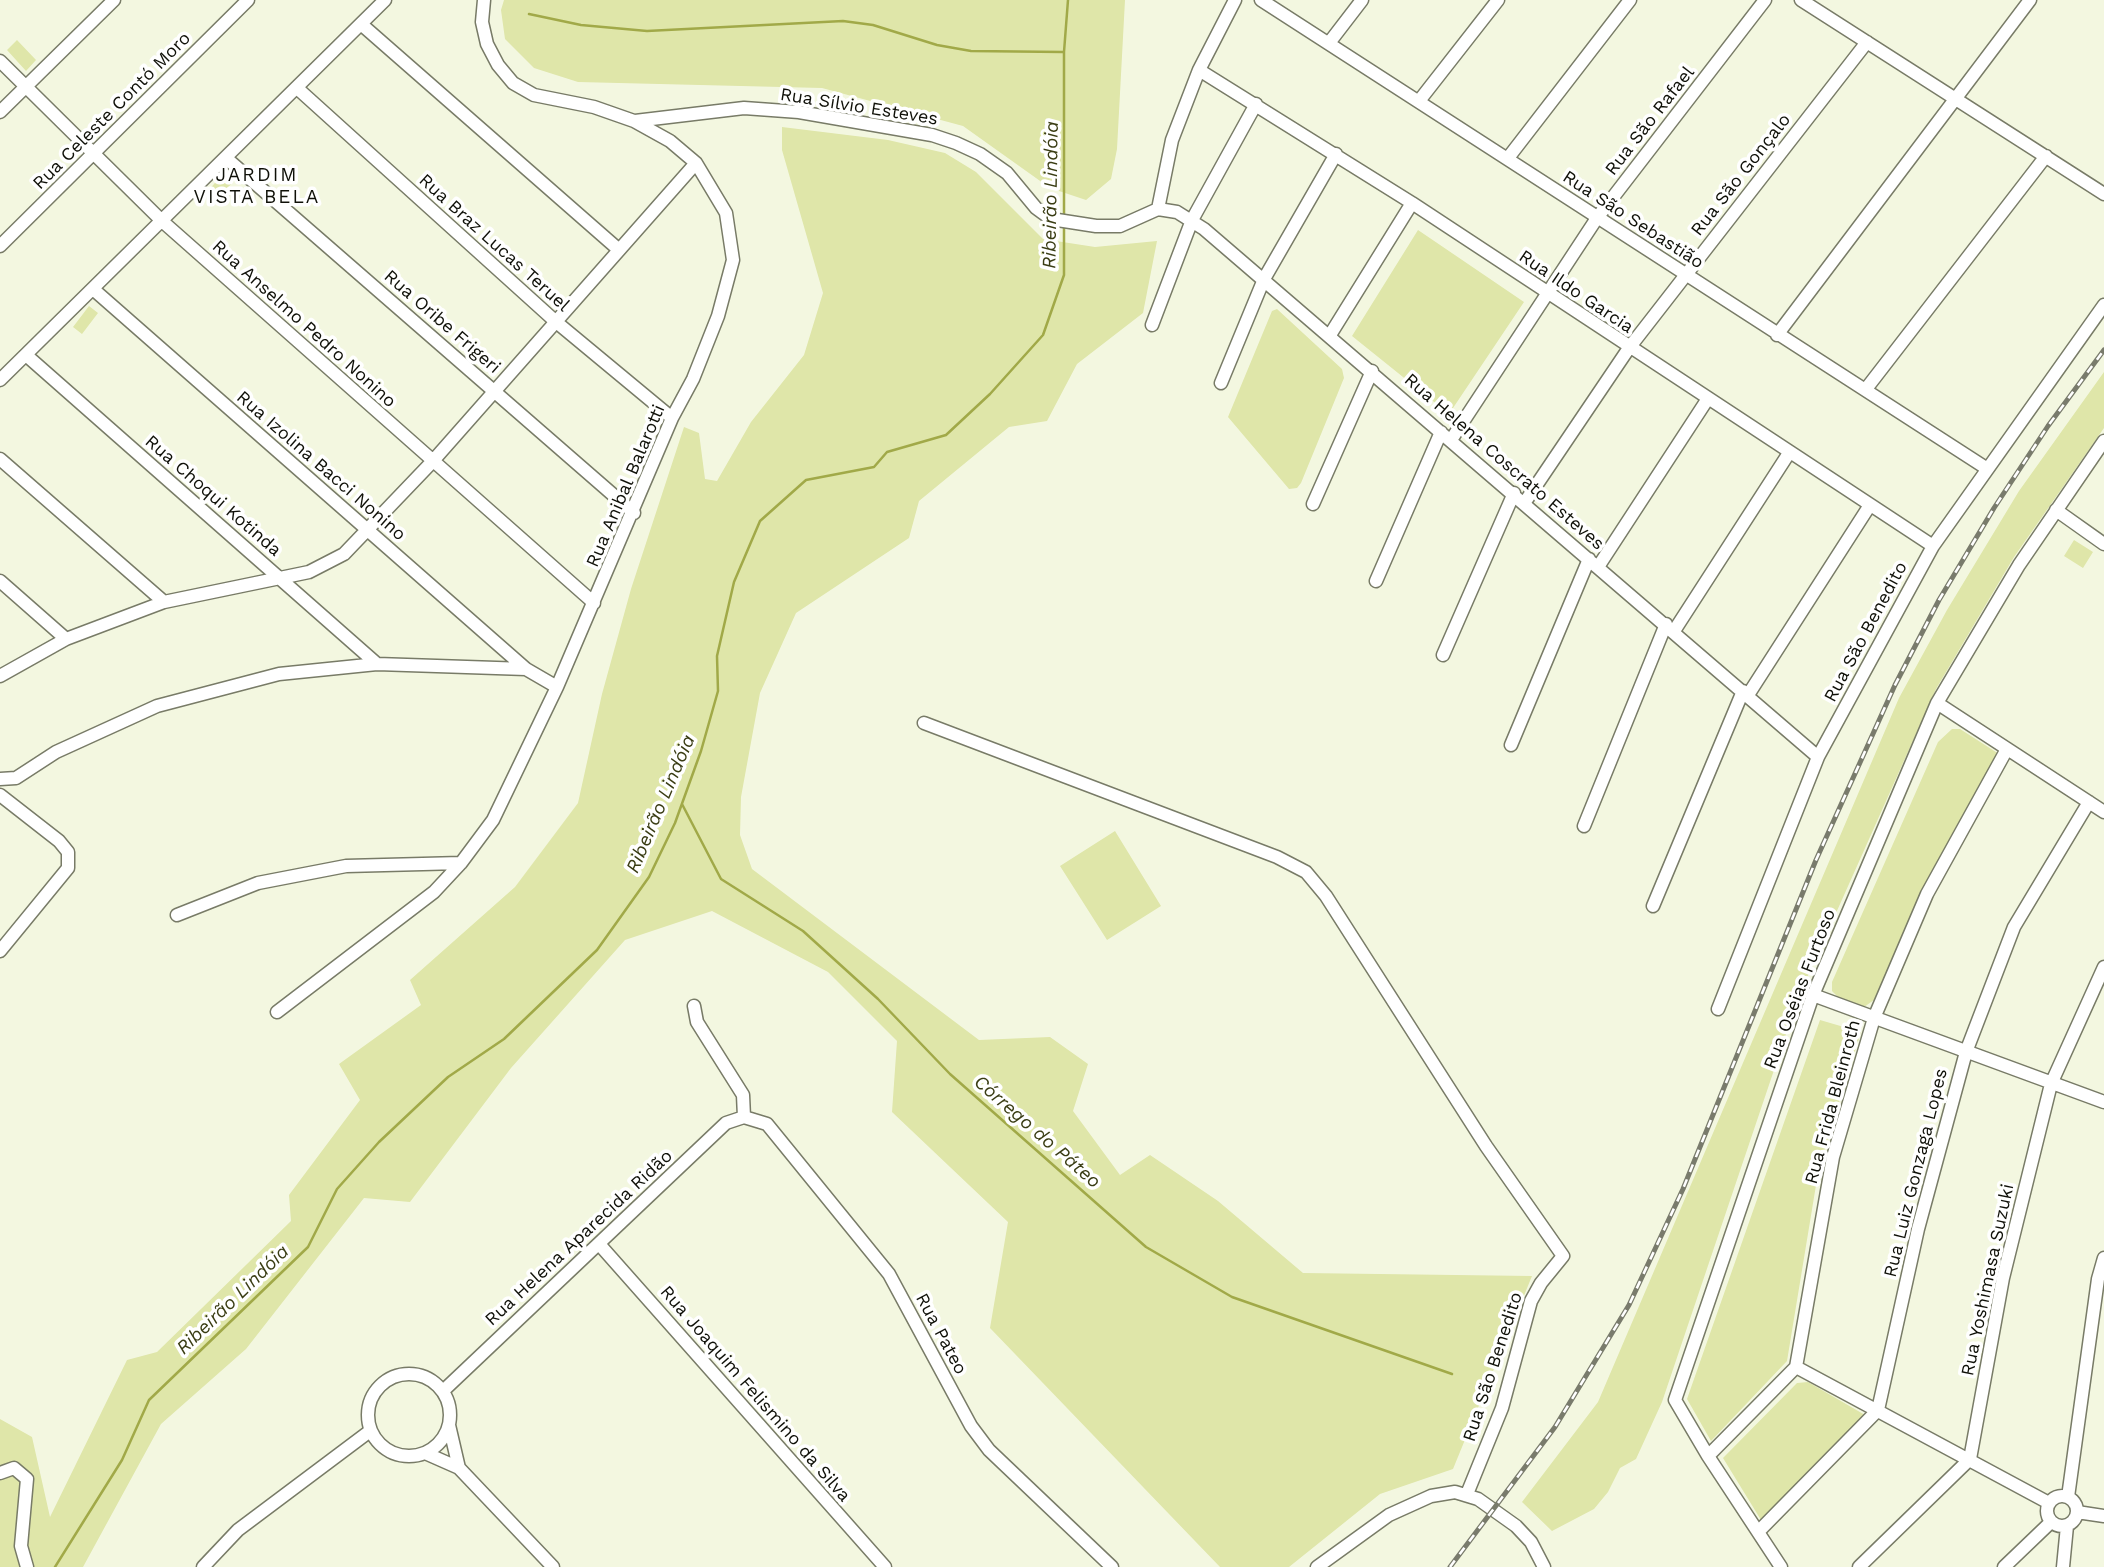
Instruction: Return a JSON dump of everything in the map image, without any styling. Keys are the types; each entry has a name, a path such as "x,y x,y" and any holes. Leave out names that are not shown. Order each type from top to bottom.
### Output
{"street":[{"path":"0,112 114,0"},
{"name":"Rua Celeste Contó Moro","path":"0,246 248,0"},
{"path":"0,380 386,0"},
{"name":"Rua Anibal Balarotti","path":"277,1012 434,892 461,863 493,820 557,687 634,513 672,418 693,379 718,316 733,260 726,213 696,163 670,141 634,121 594,107 534,95 513,83 486,44 482,22 483,0"},
{"path":"1158,209 1171,140 1199,70 1235,0"},
{"name":"Rua São Sebastião","path":"1261,0 1777,335 1866,388 1986,468"},
{"path":"1329,43 1362,0"},
{"path":"1419,102 1498,0"},
{"path":"1508,158 1629,0"},
{"name":"Rua São Rafael","path":"1376,581 1446,436 1597,218 1765,0"},
{"path":"1801,0 2104,194"},
{"path":"1777,335 2030,0"},
{"path":"361,24 618,249"},
{"name":"Rua São Gonçalo","path":"1525,502 1629,348 1867,43"},
{"name":"Rua Anselmo Pedro Nonino","path":"0,61 162,221 594,603"},
{"name":"Rua Ildo Garcia","path":"1199,70 1412,203 1707,400 1933,546"},
{"name":"Rua Braz Lucas Teruel","path":"297,88 555,321 672,418"},
{"path":"1152,325 1192,220 1256,104"},
{"name":"Rua Sílvio Esteves","path":"634,121 744,108 799,112 932,135 980,154 1007,173 1036,208 1051,219 1079,224 1120,226 1158,209"},
{"path":"1221,383 1264,279 1336,154"},
{"path":"1866,388 2046,156"},
{"name":"Rua Oribe Frigeri","path":"226,158 634,513"},
{"path":"0,676 66,639 164,602 309,572 344,554 432,462 696,163"},
{"path":"1330,335 1412,203"},
{"name":"Rua Helena Coscrato Esteves","path":"1158,209 1177,212 1192,220 1264,279 1818,757"},
{"name":"Rua Izolina Bacci Nonino","path":"93,289 526,669 557,687"},
{"name":"Rua São Benedito","path":"1718,1009 1818,757 1933,546 2104,305"},
{"name":"Rua Choqui Kotinda","path":"26,355 377,664"},
{"path":"1312,504 1371,371"},
{"path":"1511,745 1594,563 1707,400"},
{"name":"Rua Oséias Furtoso","path":"1781,1567 1708,1456 1675,1400 1813,995 1937,703 2019,565 2104,441"},
{"path":"1584,826 1670,627 1789,453"},
{"path":"0,459 164,602"},
{"path":"1443,655 1514,493"},
{"path":"1653,906 1745,693 1870,505"},
{"path":"2056,510 2104,544"},
{"path":"0,581 66,639"},
{"path":"0,779 16,778 56,752 157,706 279,674 377,664 526,669"},
{"path":"1937,703 2104,812"},
{"name":"Rua São Benedito","path":"925,723 1277,857 1306,872 1326,896 1486,1146 1563,1256 1541,1283 1531,1301 1502,1408 1467,1494"},
{"name":"Rua Frida Bleinroth","path":"1796,1367 1833,1157 1874,1018 1927,894 2007,749"},
{"path":"0,794 60,841 68,852 68,868 0,951"},
{"name":"Rua Luiz Gonzaga Lopes","path":"1878,1410 1918,1229 1966,1052 2014,927 2089,802"},
{"path":"177,915 258,883 346,866 461,863"},
{"name":"Rua Yoshimasa Suzuki","path":"1970,1459 2003,1278 2051,1084 2104,967"},
{"path":"1813,995 2104,1102"},
{"path":"694,1006 696,1022 743,1096 744,1117"},
{"name":"Rua Helena Aparecida Ridão","path":"443,1391 726,1123 744,1117"},
{"name":"Rua Pateo","path":"744,1117 767,1124 889,1274 971,1426 989,1450 1112,1567"},
{"name":"Rua Joaquim Felismino da Silva","path":"599,1244 885,1567"},
{"path":"2068,1497 2098,1279 2104,1258"},
{"path":"1708,1456 1796,1367 2049,1503"},
{"path":"449,1424 437,1445 425,1453 411,1457 397,1455 384,1449 370,1431 367,1411 371,1397 379,1385 391,1377 419,1374 432,1381 443,1391 450,1413 449,1424 459,1468"},
{"path":"1758,1532 1878,1410"},
{"path":"203,1567 238,1530 370,1431"},
{"path":"425,1453 459,1468 553,1567"},
{"path":"1859,1567 1970,1459"},
{"path":"0,1473 13,1468 27,1479 21,1546 27,1567"},
{"path":"1317,1567 1339,1548 1409,1505 1444,1492 1467,1494 1478,1499 1524,1533 1544,1567"},
{"path":"2063,1567 2067,1526 2074,1520 2077,1512 2075,1503 2068,1497 2055,1497 2049,1503 2046,1513 2051,1522 2067,1526"},
{"path":"2077,1512 2104,1516"},
{"path":"2004,1567 2051,1522"}],"green space":[{"path":"504,0 1125,0 1117,149 1111,179 1086,200 1050,188 963,126 822,88 578,82 534,68 505,39 501,10"},
{"path":"17,40 36,60 26,71 7,50"},
{"path":"782,127 888,140 945,153 976,172 1043,239 1095,247 1157,241 1143,313 1077,364 1047,421 1009,427 919,501 909,538 796,613 760,693 741,797 740,835 752,869 979,1040 1050,1037 1088,1064 1073,1111 1120,1175 1150,1155 1218,1201 1303,1273 1532,1276 1453,1469 1380,1494 1289,1567 1220,1567 990,1328 1008,1222 892,1112 897,1041 828,972 712,911 625,940 511,1068 410,1202 364,1198 246,1349 161,1424 83,1567 0,1567 0,1419 32,1437 50,1517 127,1360 157,1352 291,1221 289,1195 360,1100 339,1064 421,1005 410,980 515,887 578,803 602,694 631,589 684,427 699,433 705,479 717,481 751,422 804,355 823,293 782,150"},
{"path":"223,174 232,183 215,202 205,194"},
{"path":"1418,230 1524,302 1449,414 1352,336"},
{"path":"89,306 98,313 82,334 73,327"},
{"path":"1277,309 1342,369 1344,378 1301,483 1297,488 1289,489 1228,417 1272,311"},
{"path":"2104,372 2104,428 2014,557 1936,689 1799,996 1662,1402 1636,1459 1620,1468 1608,1492 1594,1509 1552,1531 1522,1502 1598,1402 1899,698 1947,610 2019,491"},
{"path":"2074,540 2093,552 2083,568 2064,556"},
{"path":"1952,729 1960,729 1999,754 1918,901 1874,1000 1864,1007 1838,997 1832,991 1832,982 1938,742"},
{"path":"1115,831 1161,906 1107,940 1060,866"},
{"path":"1820,1020 1861,1032 1819,1167 1787,1361 1711,1441 1687,1399"},
{"path":"1808,1382 1865,1415 1761,1520 1723,1458 1797,1383"}],"waterway":[{"name":"Ribeirão Lindóia","path":"1064,217 1064,52 1068,0"},
{"path":"529,14 581,25 647,31 843,21 873,25 937,45 971,51 1063,52"},
{"name":"Ribeirão Lindóia","path":"55,1567 122,1460 149,1400 308,1247 337,1189 379,1142 448,1077 504,1039 597,950 649,877 675,823 701,751 718,691 717,656 734,582 760,521 806,480 874,467 887,452 946,435 990,394 1043,335 1064,275 1064,224"},
{"name":"Córrego do Páteo","path":"682,804 721,879 803,931 878,999 950,1074 1146,1247 1232,1297 1452,1374"}],"railway":[{"path":"1450,1567 1555,1427 1629,1305 1683,1189 1816,860 1895,685 1939,600 1994,508 2048,426 2104,350"}],"district":[{"name":"JARDIM VISTA BELA","path":"257,186"}]}
